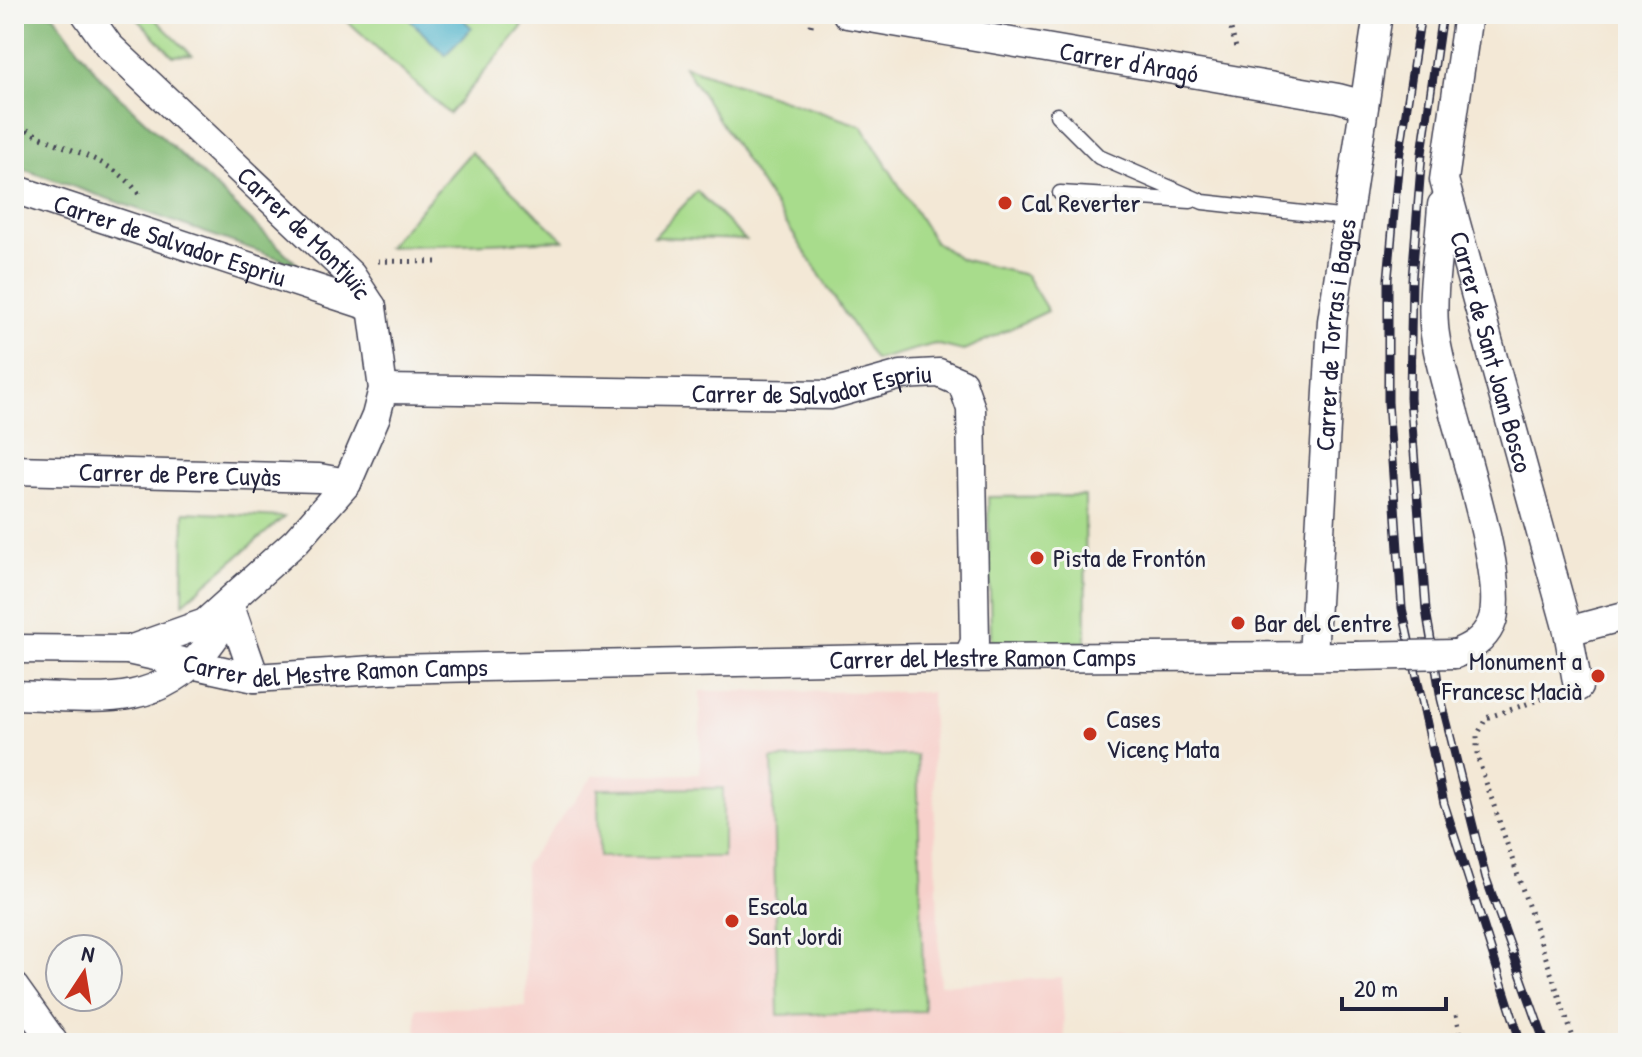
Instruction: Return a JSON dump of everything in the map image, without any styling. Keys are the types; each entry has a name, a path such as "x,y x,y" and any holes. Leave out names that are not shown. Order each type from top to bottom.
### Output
{"street":[{"name":"Carrer de Montjuïc","path":"86,14 109,46 351,275 372,307 383,389 376,416 347,483 296,541 205,623 128,650"},
{"name":"Carrer d'Aragó","path":"847,14 1322,95 1364,105"},
{"name":"Carrer de Torras i Bages","path":"1313,656 1332,321 1378,14"},
{"name":"Carrer de Sant Joan Bosco","path":"1468,14 1444,180 1568,631 1578,687"},
{"name":"Carrer del Mestre Ramon Camps","path":"14,649 128,650 184,672 255,678 389,669 968,657 1455,654 1476,645 1492,623 1495,598 1487,543 1434,327 1444,180"},
{"name":"Carrer de Salvador Espriu","path":"14,189 372,307"},
{"name":"Carrer de Salvador Espriu","path":"383,389 830,395 901,375 939,373 962,383 971,409 975,642 968,657"},
{"name":"Carrer de Pere Cuyàs","path":"14,470 319,478 347,483"},
{"name":"Carrer de Montjuïc","path":"184,672 223,628 229,602"},
{"path":"229,602 255,678"},
{"path":"1568,631 1628,615"},
{"name":"Carrer del Mestre Ramon Camps","path":"14,695 125,697 153,691 184,672"},
{"path":"14,987 54,1043"}],"lane":[{"path":"1057,115 1099,157 1203,202"},
{"path":"1060,193 1203,202 1348,218"}],"path":[{"path":"811,26 813,14"},
{"path":"1227,14 1239,59"},
{"path":"14,121 99,163 134,186 149,213 153,235"},
{"path":"383,262 441,262"},
{"path":"1575,1043 1477,756 1477,736 1486,718 1578,687"},
{"path":"1456,1015 1463,1043"}],"shaded area":[{"name":"Escola Sant Jordi","path":"700,691 931,692 940,985 1061,977 1065,1039 1122,1031 1152,1043 417,1043 416,1008 526,1007 525,864 594,775 700,774"}],"green space":[{"path":"14,14 53,14 102,80 298,265 14,166"},
{"path":"133,14 150,14 192,55 173,56"},
{"path":"340,14 509,14 523,26 449,114"},
{"path":"684,66 862,126 934,241 961,259 1026,275 1048,311 963,351 935,344 875,360"},
{"path":"471,152 564,240 387,247"},
{"path":"697,191 745,240 654,237"},
{"name":"Pista de Frontón","path":"1085,496 1086,642 991,642 988,497"},
{"path":"184,512 284,517 183,603"},
{"path":"917,755 924,1011 778,1015 772,759"},
{"path":"723,788 723,857 599,857 598,789"}],"water":[{"path":"404,14 458,14 472,28 445,55"}],"railway":[{"path":"1421,14 1399,158 1388,279 1388,402 1402,608 1444,803 1521,1043"},
{"path":"1442,14 1422,153 1412,279 1410,398 1426,610 1441,699 1486,878 1545,1043"}],"place":[{"name":"Cal Reverter","path":"1005,203"},
{"name":"Pista de Frontón","path":"1037,558"},
{"name":"Bar del Centre","path":"1238,623"},
{"name":"Monument a Francesc Macià","path":"1598,676"},
{"name":"Cases Vicenç Mata","path":"1090,734"},
{"name":"Escola Sant Jordi","path":"732,921"}]}
